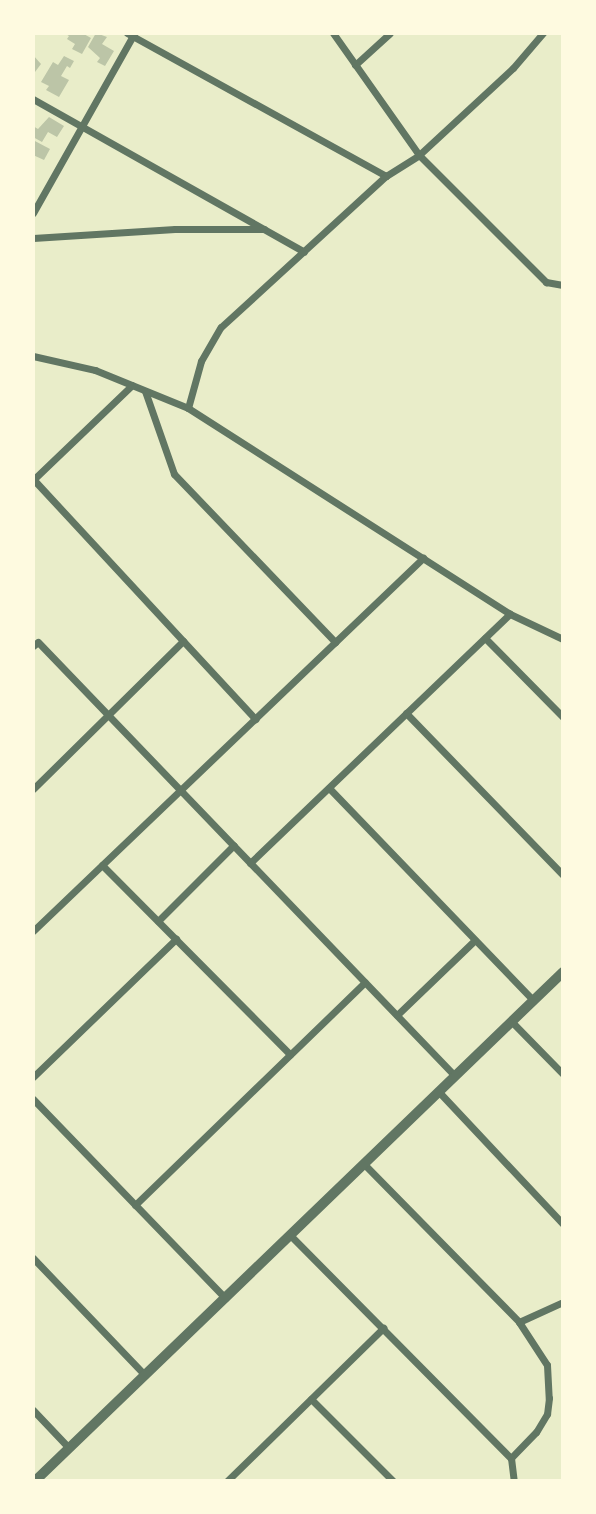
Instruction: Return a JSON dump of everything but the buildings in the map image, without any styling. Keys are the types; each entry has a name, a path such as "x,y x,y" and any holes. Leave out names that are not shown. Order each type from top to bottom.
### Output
{"street":[{"path":"332,33 419,155 546,282 563,285"},
{"path":"355,65 390,33"},
{"path":"188,408 201,361 221,327 386,176 419,155 513,68 543,33"},
{"path":"33,213 132,34 386,176"},
{"path":"33,99 304,252"},
{"path":"33,238 175,229 264,229"},
{"path":"33,356 95,370 188,408 510,614 563,639"},
{"path":"132,385 34,480 255,719"},
{"path":"145,391 174,474 335,642"},
{"path":"33,931 423,558"},
{"path":"250,863 510,614"},
{"path":"485,638 563,718"},
{"path":"33,789 183,641"},
{"path":"33,646 37,642 456,1076"},
{"path":"407,713 563,875"},
{"path":"329,788 533,1000"},
{"path":"158,921 234,845"},
{"path":"103,865 290,1054"},
{"path":"33,1077 176,939"},
{"path":"397,1015 475,940"},
{"path":"35,1481 563,972"},
{"path":"135,1205 365,982"},
{"path":"512,1022 563,1074"},
{"path":"439,1092 563,1224"},
{"path":"33,1099 225,1298"},
{"path":"364,1164 519,1322 547,1365 550,1398 547,1414 536,1432 512,1458"},
{"path":"290,1235 512,1458 514,1481"},
{"path":"33,1258 145,1375"},
{"path":"519,1322 563,1302"},
{"path":"228,1481 383,1328"},
{"path":"311,1399 393,1481"},
{"path":"33,1410 69,1448"},
{"path":"379,1481 386,1474"}]}
